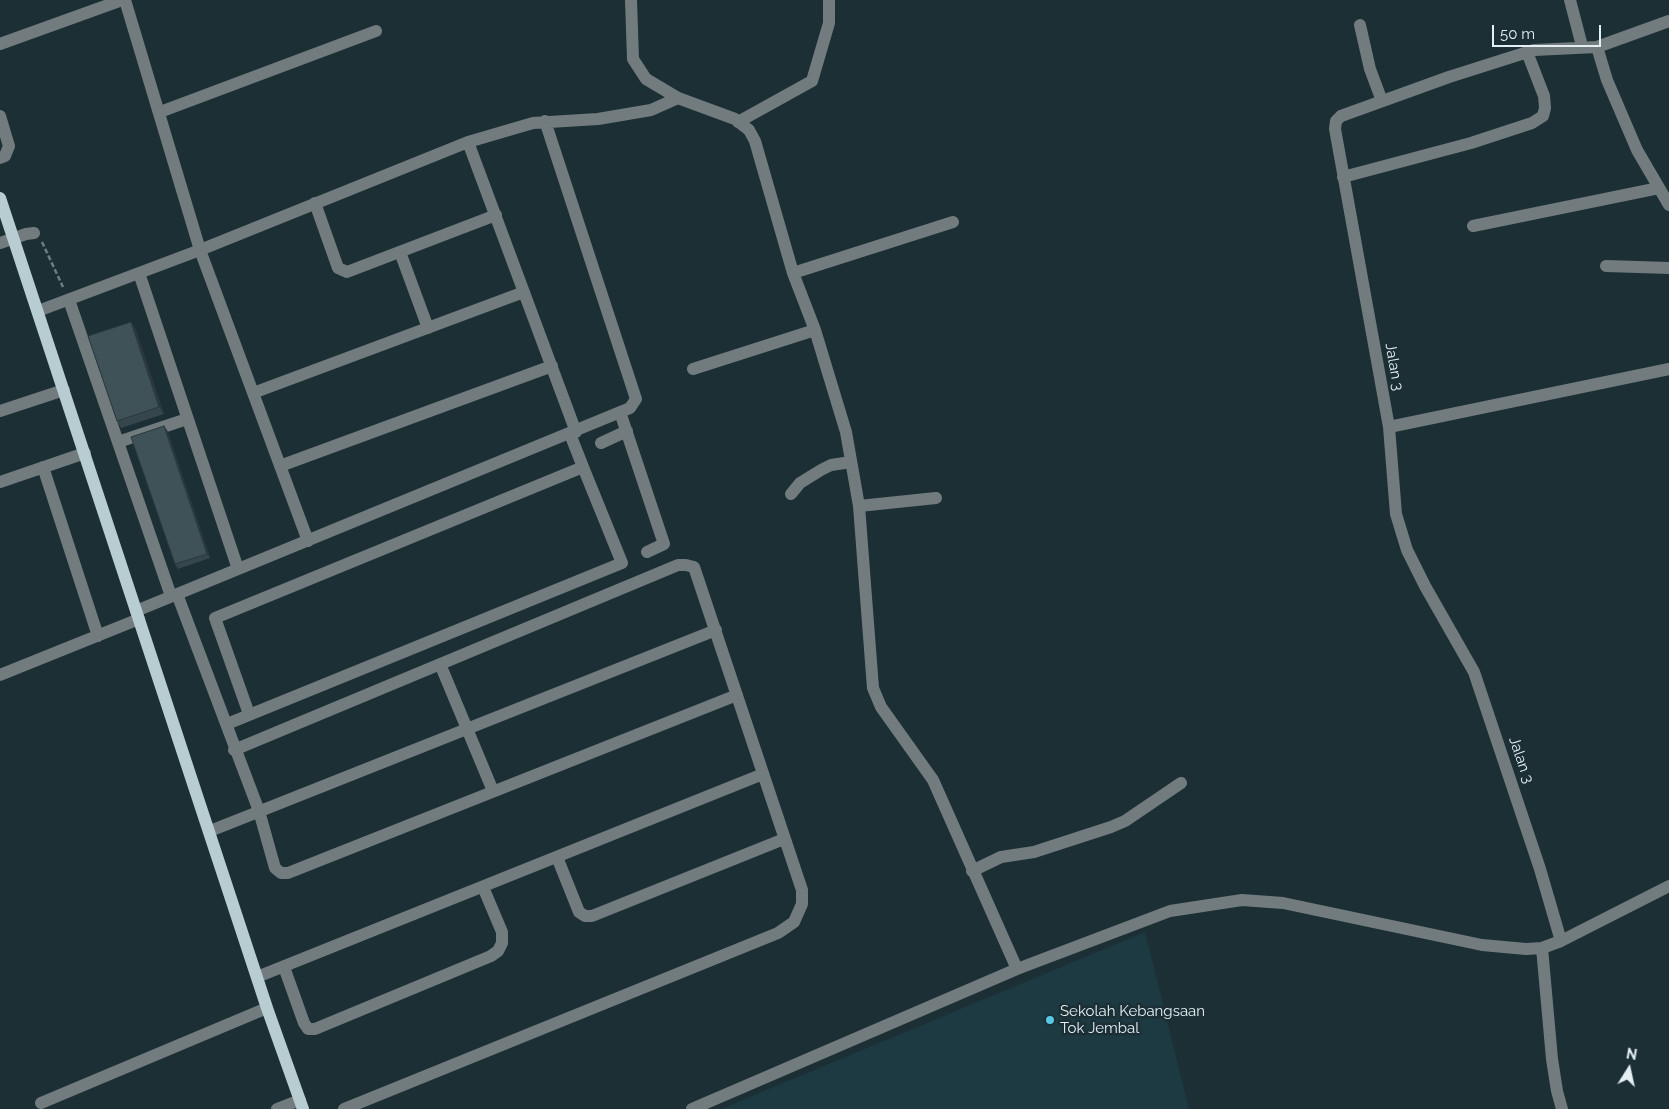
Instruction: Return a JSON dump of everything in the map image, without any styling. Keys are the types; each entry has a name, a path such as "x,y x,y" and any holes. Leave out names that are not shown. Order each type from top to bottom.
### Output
{"main road":[{"path":"0,198 267,1008 302,1105"}],"street":[{"path":"0,44 124,0 160,112 200,250 308,541"},
{"path":"631,0 633,59 646,78 678,98 738,122 749,130 755,141 793,273 815,330 846,432 859,506 870,670 873,688 881,706 933,780 1017,970"},
{"path":"738,122 812,81 829,23 829,0"},
{"path":"1570,0 1582,46"},
{"name":"Jalan 3","path":"1561,941 1540,869 1474,672 1425,586 1407,550 1396,514 1389,427 1335,129 1336,121 1341,116 1527,52 1582,46 1597,47 1669,21"},
{"path":"1360,25 1370,69 1382,101"},
{"path":"160,112 376,30"},
{"path":"1597,47 1607,80 1637,150 1669,205"},
{"path":"1343,177 1470,143 1532,123 1543,116 1545,108 1544,96 1527,52"},
{"path":"38,310 200,250 468,142 545,121 598,118 651,110 678,98"},
{"path":"0,116 9,146 4,156 0,158"},
{"path":"0,675 98,636 174,595 573,433 630,408 636,399 545,121"},
{"path":"227,724 622,563 583,468 552,366 468,142"},
{"path":"1473,226 1659,188"},
{"path":"315,203 338,268 347,272 496,215"},
{"path":"793,273 953,222"},
{"path":"0,243 34,233"},
{"path":"400,252 428,328"},
{"path":"1606,266 1669,268"},
{"path":"139,273 238,569"},
{"path":"253,393 524,292"},
{"path":"69,300 174,595 227,724 234,750 259,812 275,868 281,873 288,872 737,695"},
{"path":"693,369 815,330"},
{"path":"280,466 552,366"},
{"path":"1389,427 1669,369"},
{"path":"0,411 64,390"},
{"path":"620,412 664,544 647,552"},
{"path":"118,442 187,419"},
{"path":"601,443 626,431"},
{"path":"0,482 85,453"},
{"path":"791,494 800,483 820,470 832,465 851,462"},
{"path":"43,467 98,636"},
{"path":"250,714 215,618 583,468"},
{"path":"859,506 936,498"},
{"path":"234,750 678,565 694,567 802,890 802,904 794,922 778,933 344,1109"},
{"path":"210,832 716,630"},
{"path":"440,664 492,791"},
{"path":"257,977 763,774"},
{"path":"972,871 1001,857 1034,852 1111,827 1124,821 1181,783"},
{"path":"557,857 579,912 592,916 784,839"},
{"path":"692,1109 1017,970 1170,911 1242,900 1284,904 1438,936 1507,948 1542,948 1561,941 1669,886"},
{"path":"284,966 304,1023 308,1029 314,1029 498,951 502,943 502,932 483,887"},
{"path":"1542,948 1552,1059 1562,1109"},
{"path":"41,1103 267,1008"},
{"path":"277,1109 302,1105"}],"path":[{"path":"34,233 40,238 69,300"}],"shaded area":[{"name":"Sekolah Kebangsaan Tok Jembal","path":"1145,932 1189,1109 721,1109"}],"building":[{"path":"131,322 159,407 117,421 88,336"},
{"path":"164,426 207,554 175,564 131,437"}],"place":[{"name":"Sekolah Kebangsaan Tok Jembal","path":"1050,1020"}]}
